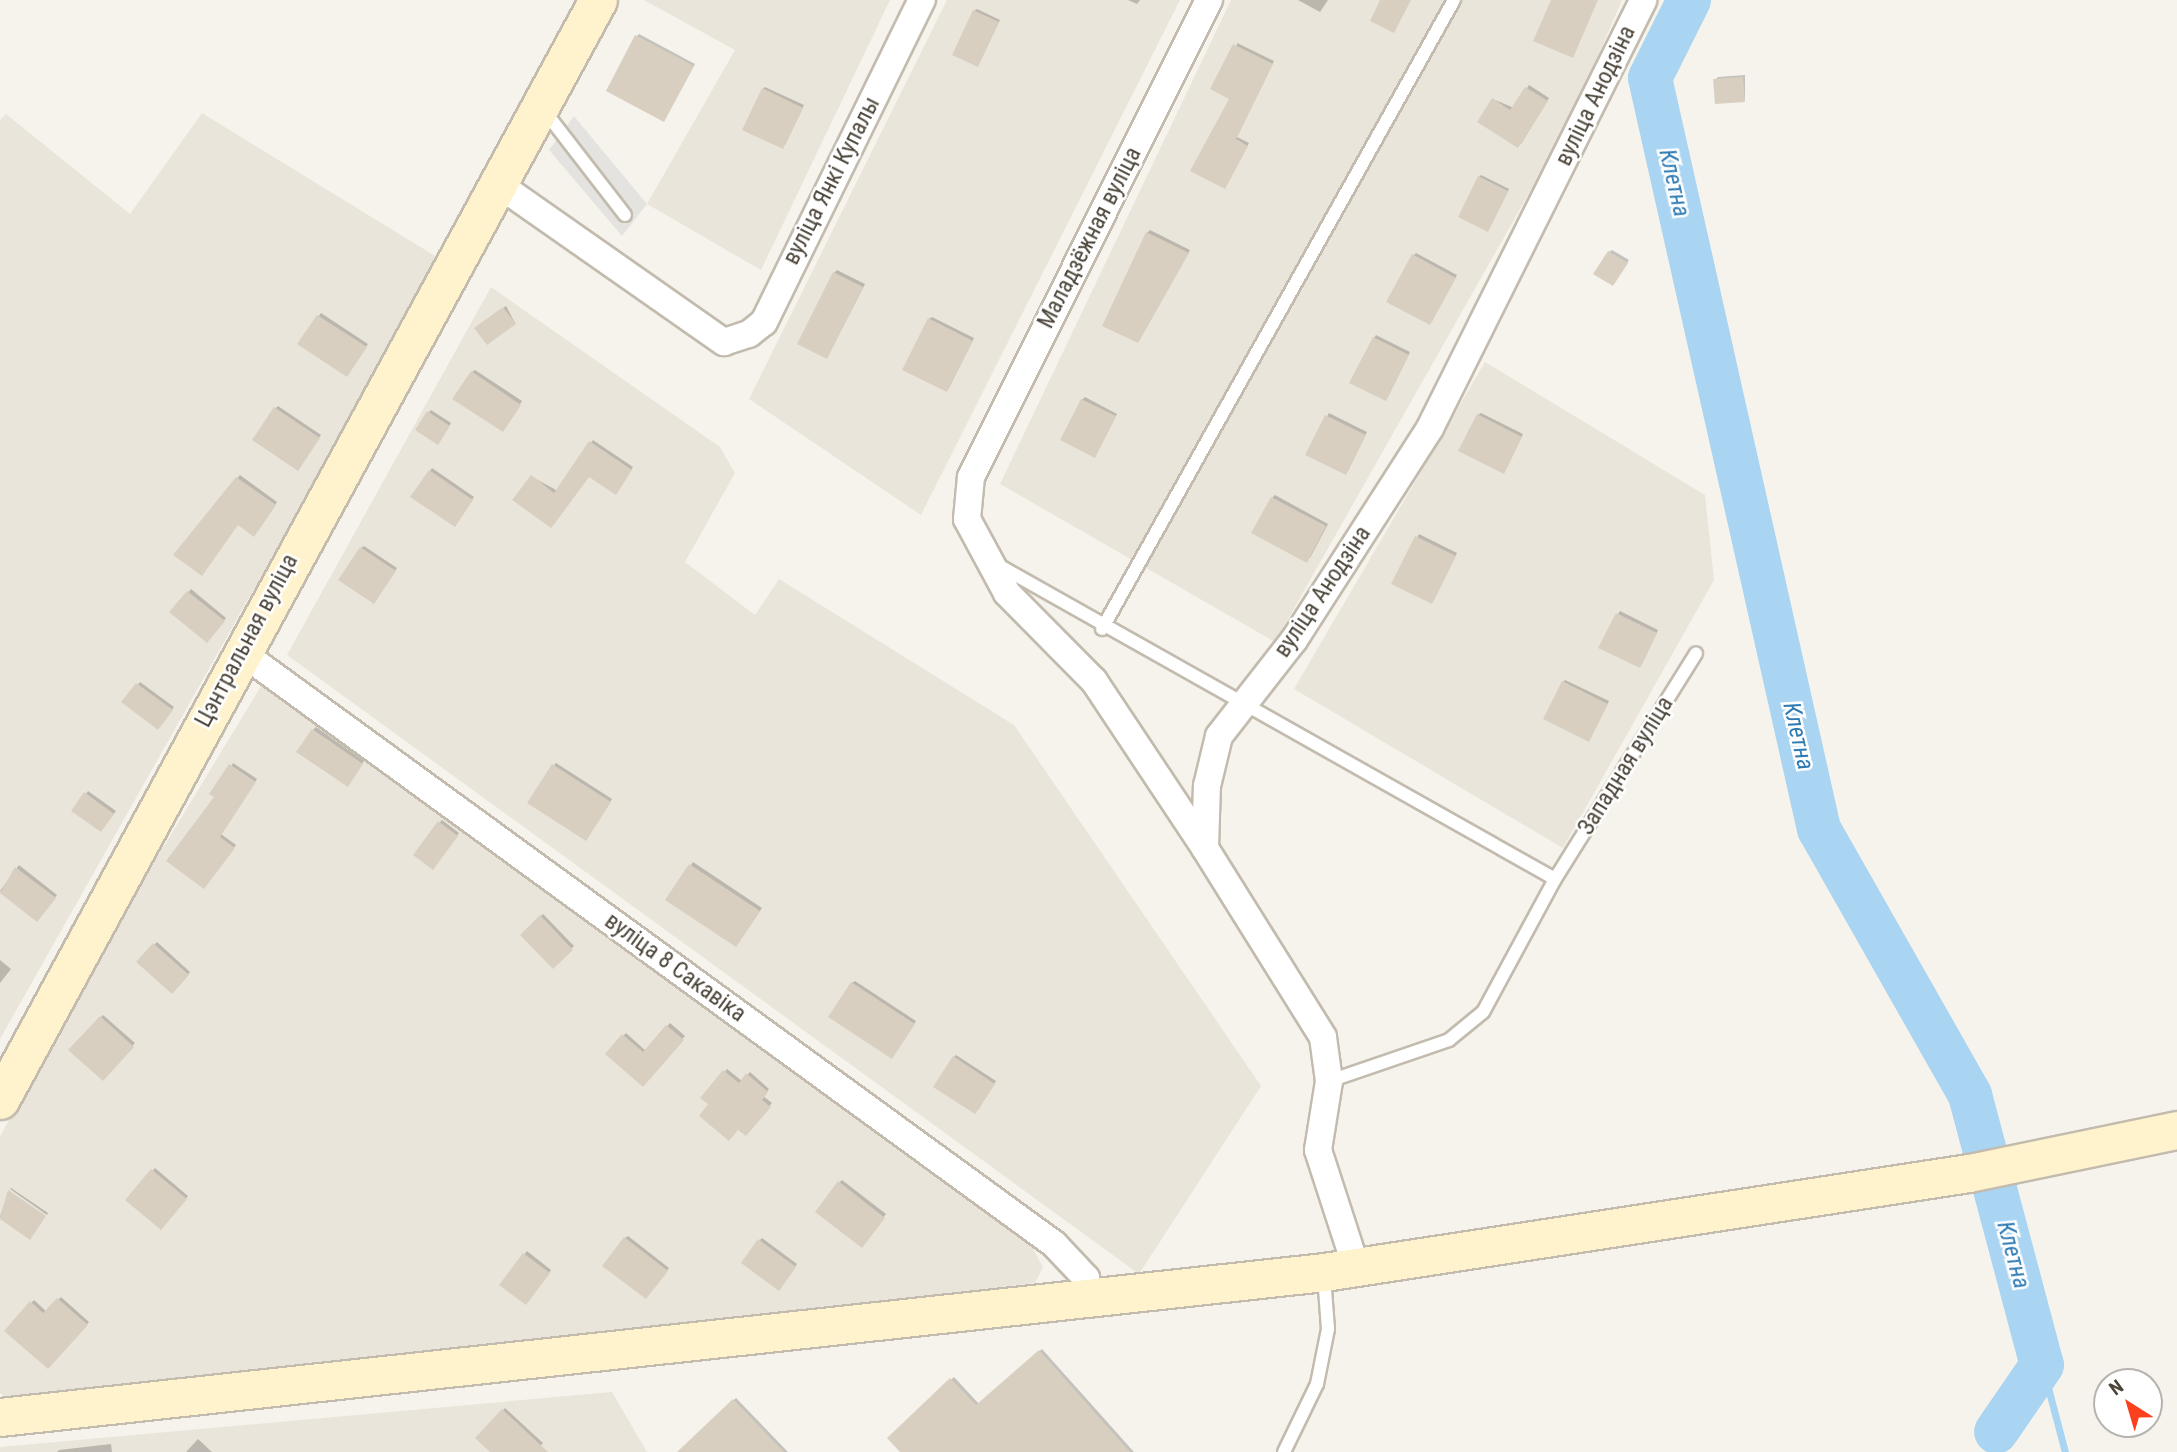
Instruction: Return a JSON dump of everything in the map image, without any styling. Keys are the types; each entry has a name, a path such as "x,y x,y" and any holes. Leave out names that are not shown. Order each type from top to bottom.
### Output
{"street":[{"name":"Цэнтральная вуліца","path":"0,1100 241,652 598,0"},
{"name":"вуліца Янкі Купалы","path":"498,184 724,342 764,322 922,0"},
{"name":"Маладзёжная вуліца","path":"982,556 967,519 971,477 1209,0"},
{"name":"вуліца Анодзіна","path":"1205,848 1216,749 1239,706 1294,640 1430,428 1643,0"},
{"path":"982,556 1007,593 1094,681 1205,848 1323,1037 1329,1081 1318,1150 1330,1192 1340,1270"},
{"name":"вуліца 8 Сакавіка","path":"241,652 1054,1244 1077,1263 1089,1297"},
{"path":"0,1417 1340,1270 1969,1173 2177,1130"}],"lane":[{"path":"1102,629 1454,0"},
{"path":"541,106 625,215"},
{"path":"982,556 1102,629 1555,879"},
{"name":"Западная вуліца","path":"1329,1081 1449,1040 1483,1012 1555,879 1696,653"},
{"path":"1284,1452 1317,1384 1340,1270"}],"shaded area":[{"path":"644,0 890,0 761,270 647,204 735,50"},
{"path":"947,0 1180,0 921,515 749,399"},
{"path":"1231,0 1622,0 1571,119 1275,642 1000,484"},
{"path":"202,113 440,259 0,1039 0,120 6,114 130,214"},
{"path":"574,116 647,204 622,236 549,150"},
{"path":"491,287 720,447 735,473 685,562 755,615 779,579 1014,725 1261,1086 1139,1274 287,655"},
{"path":"1485,362 1705,495 1714,580 1563,848 1294,689"},
{"path":"263,683 1031,1245 1043,1267 1035,1283 20,1406 0,1393 0,1137 79,986"},
{"path":"612,1392 647,1452 0,1452 0,1447"}],"building":[{"path":"1380,0 1411,0 1394,33 1370,21"},
{"path":"1551,0 1598,0 1573,58 1533,41"},
{"path":"973,10 999,22 978,67 952,55"},
{"path":"635,35 694,66 664,122 606,91"},
{"path":"1233,44 1273,64 1236,139 1248,146 1225,189 1190,171 1229,99 1210,89"},
{"path":"1743,77 1745,102 1715,104 1713,79"},
{"path":"1525,87 1548,101 1518,148 1477,122 1492,98 1510,110"},
{"path":"762,88 803,108 783,149 742,130"},
{"path":"1478,176 1508,191 1488,232 1458,217"},
{"path":"1146,232 1189,253 1138,343 1102,326"},
{"path":"1608,251 1628,263 1613,286 1593,274"},
{"path":"1412,254 1456,278 1430,325 1386,302"},
{"path":"833,272 863,287 827,359 797,344"},
{"path":"503,307 516,324 487,345 474,328"},
{"path":"317,315 367,347 347,377 297,344"},
{"path":"928,318 973,341 947,392 902,370"},
{"path":"1373,337 1409,355 1386,401 1349,383"},
{"path":"471,371 521,405 503,432 452,399"},
{"path":"1081,399 1116,416 1095,458 1060,440"},
{"path":"274,407 320,438 298,471 252,440"},
{"path":"427,411 450,426 438,445 415,430"},
{"path":"1477,414 1522,437 1504,474 1458,451"},
{"path":"1325,415 1366,435 1346,475 1305,455"},
{"path":"589,441 632,470 616,495 589,477 551,528 512,500 531,475 554,493"},
{"path":"429,470 473,500 455,527 410,497"},
{"path":"236,477 276,505 254,537 238,525 202,576 173,555"},
{"path":"1271,497 1326,526 1307,563 1251,533"},
{"path":"1415,536 1456,556 1432,604 1391,584"},
{"path":"360,547 396,571 374,604 338,580"},
{"path":"187,591 225,621 207,643 169,612"},
{"path":"1616,613 1657,633 1640,668 1598,648"},
{"path":"1562,681 1608,704 1589,742 1543,719"},
{"path":"136,683 173,710 158,730 121,702"},
{"path":"312,729 363,764 348,787 296,752"},
{"path":"229,764 256,782 220,837 235,848 204,889 166,861 214,797 209,794"},
{"path":"552,764 611,802 586,841 527,803"},
{"path":"84,792 114,814 101,832 71,811"},
{"path":"438,821 458,836 433,870 413,855"},
{"path":"689,864 760,911 736,947 665,900"},
{"path":"15,867 56,898 37,922 0,893"},
{"path":"540,915 573,950 553,969 520,935"},
{"path":"153,943 189,975 172,994 136,962"},
{"path":"851,982 915,1024 892,1059 828,1017"},
{"path":"100,1016 134,1047 103,1081 68,1050"},
{"path":"666,1025 684,1040 643,1087 605,1054 622,1034 643,1052"},
{"path":"953,1056 995,1084 975,1114 933,1087"},
{"path":"723,1070 739,1083 746,1073 768,1092 762,1100 771,1107 746,1136 738,1130 729,1141 699,1116 708,1104 700,1098"},
{"path":"151,1169 187,1199 161,1230 125,1200"},
{"path":"838,1181 885,1218 862,1248 815,1212"},
{"path":"8,1190 46,1216 30,1240 0,1219"},
{"path":"624,1237 668,1271 646,1299 602,1266"},
{"path":"758,1239 796,1267 779,1291 741,1263"},
{"path":"523,1253 550,1273 526,1305 499,1285"},
{"path":"57,1298 88,1325 48,1369 4,1331 30,1301 43,1313"},
{"path":"1039,1350 1130,1452 900,1452 887,1438 950,1378 976,1405"},
{"path":"733,1399 784,1452 677,1452"},
{"path":"502,1409 548,1452 490,1452 475,1438"}],"waterway":[{"name":"Клетна","path":"1689,0 1650,78 1819,829 1970,1095 2042,1365 1996,1432"},
{"path":"2042,1365 2065,1452"}]}
